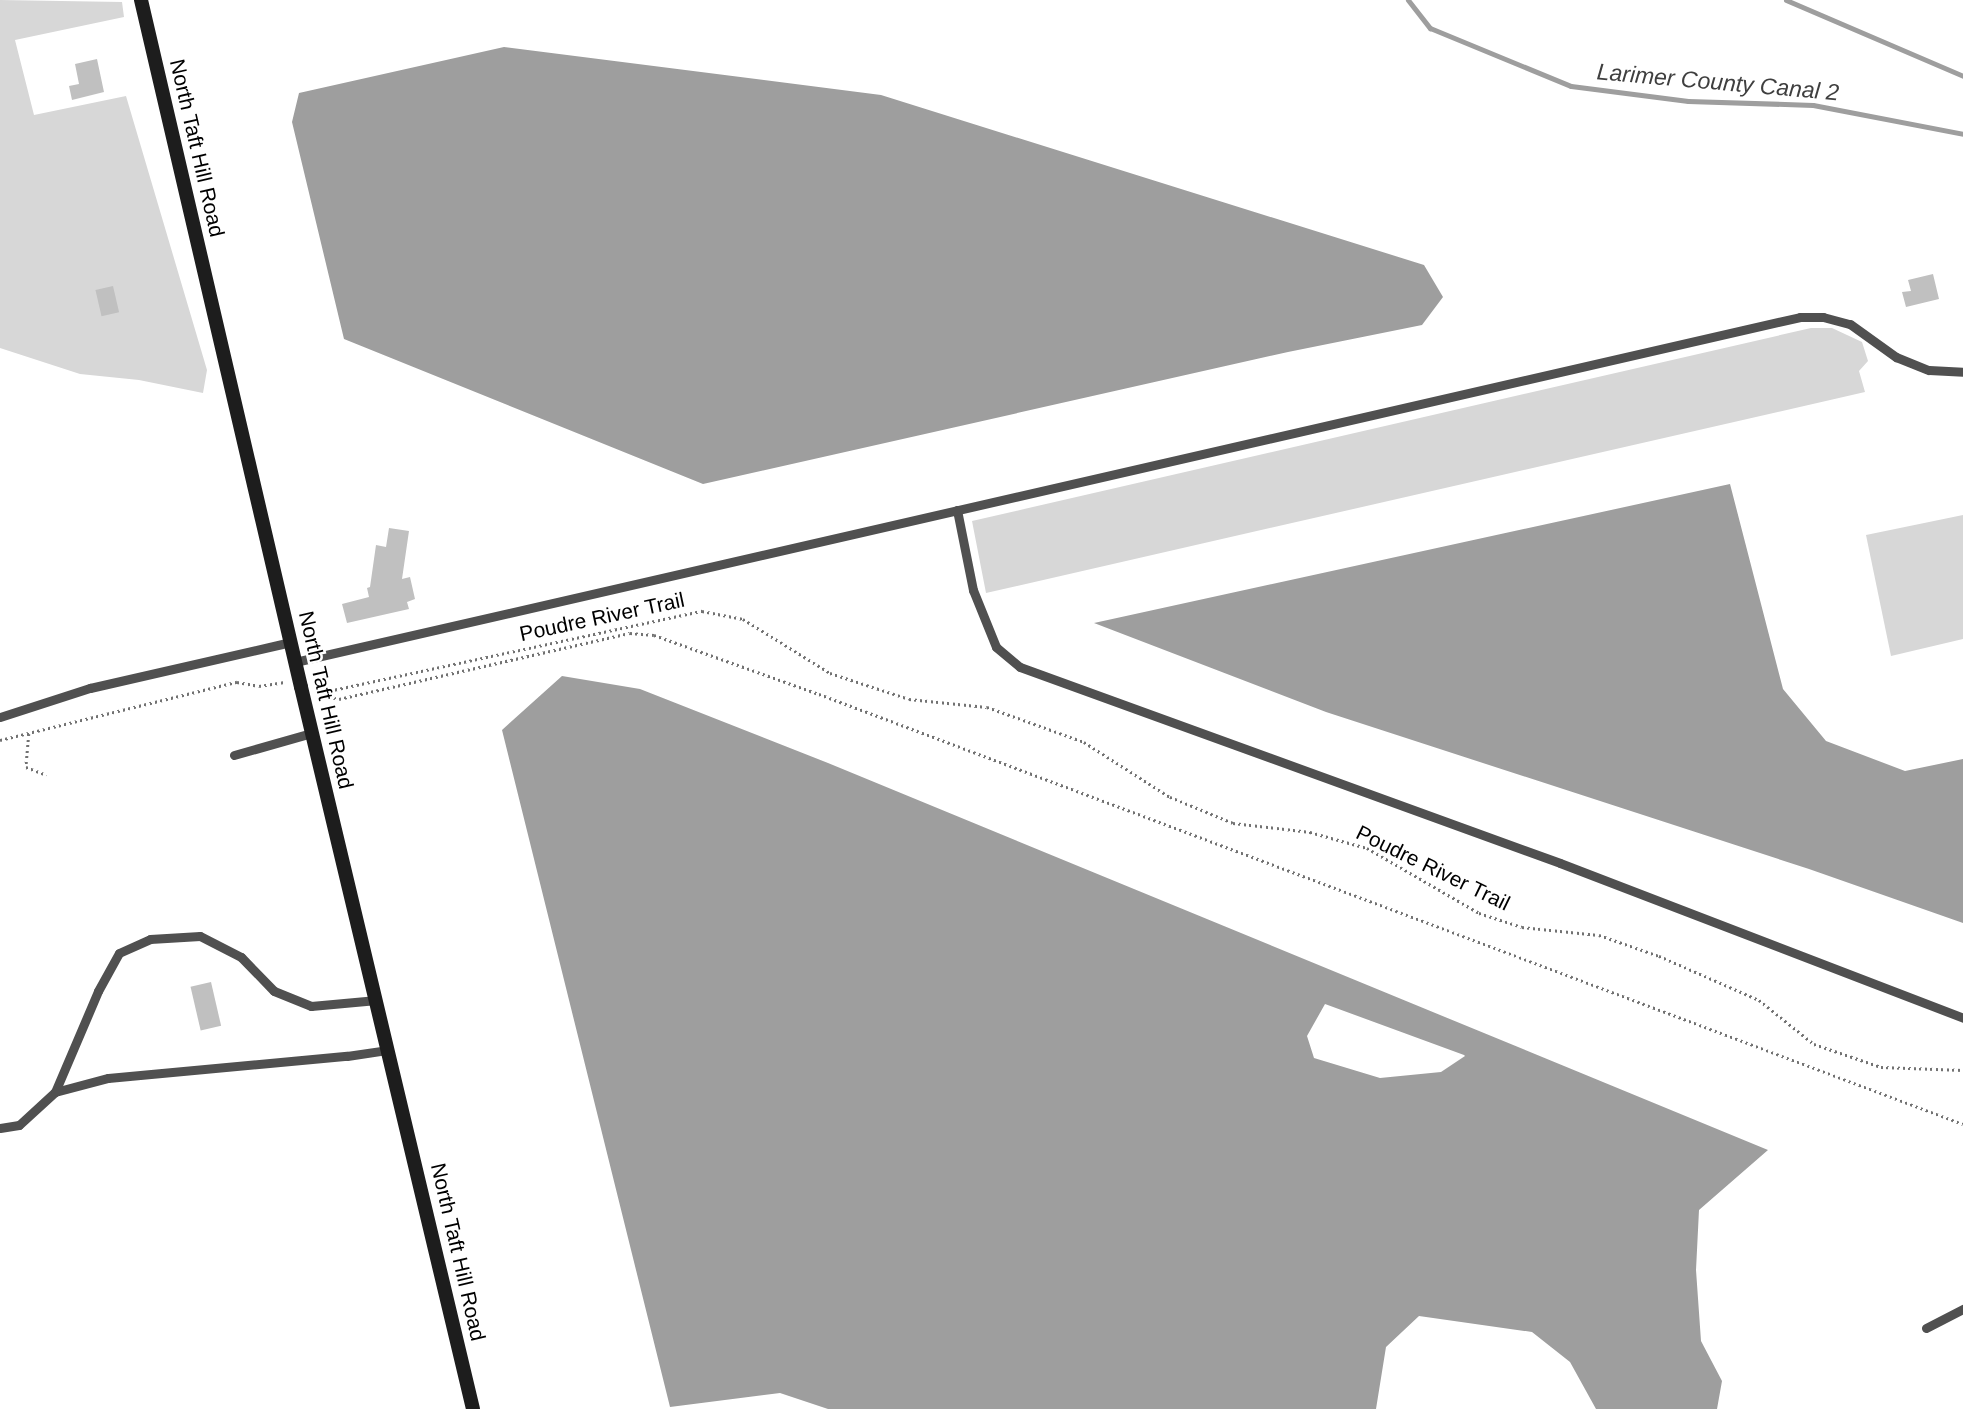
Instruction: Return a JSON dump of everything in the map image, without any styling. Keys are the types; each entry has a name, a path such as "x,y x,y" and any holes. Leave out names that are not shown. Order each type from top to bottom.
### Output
{"main road":[{"name":"North Taft Hill Road","path":"141,0 473,1409"}],"lane":[{"path":"295,662 1800,317 1823,317 1850,324 1896,357 1929,370 1963,372"},
{"path":"957,510 973,590 996,647 1020,667 1560,863 1963,1018"},
{"path":"0,717 90,688 291,642"},
{"path":"234,755 312,733"},
{"path":"0,1128 19,1125 55,1092 97,991 119,953 150,939 200,936 241,957 274,991 311,1006 377,1000"},
{"path":"55,1092 108,1078 387,1050"},
{"path":"1926,1328 1963,1309"}],"path":[{"name":"Poudre River Trail","path":"323,694 702,611 743,619 830,673 909,699 987,707 1084,742 1170,797 1233,822 1310,832 1367,848 1479,913 1522,927 1599,935 1659,956 1759,1000 1814,1044 1881,1067 1963,1070"},
{"path":"0,740 237,682 259,686 283,682 339,699 630,633 654,635 819,694 1963,1124"},
{"path":"29,733 26,767 47,775"}],"shaded area":[{"path":"0,0 122,2 124,17 15,40 34,115 126,96 207,370 203,393 139,380 80,374 0,348"},
{"path":"504,47 881,95 1424,265 1443,297 1422,325 1288,352 703,484 344,339 292,122 299,93"},
{"path":"1811,328 1832,328 1862,342 1868,361 1859,371 1865,392 986,593 972,521"},
{"path":"1730,484 1783,689 1826,741 1905,771 1963,759 1963,923 1809,869 1326,712 1094,623"},
{"path":"1963,515 1963,639 1891,656 1866,535"},
{"path":"562,676 640,689 828,763 1768,1150 1699,1210 1696,1270 1701,1341 1722,1381 1717,1409 1596,1409 1570,1362 1532,1332 1419,1316 1386,1347 1376,1409 828,1409 780,1393 670,1407 502,730","holes":["1325,1004 1464,1055 1441,1072 1380,1078 1314,1058 1307,1036"]}],"building":[{"path":"97,59 104,92 72,100 69,86 79,84 75,64"},
{"path":"1933,274 1939,299 1906,307 1902,292 1911,291 1908,280"},
{"path":"113,286 119,312 102,316 95,290"},
{"path":"389,528 409,531 402,579 410,577 415,599 407,602 409,609 347,623 342,604 369,597 367,588 370,587 376,545 386,547"},
{"path":"211,982 221,1026 201,1031 191,987"}],"waterway":[{"name":"Larimer County Canal 2","path":"1408,0 1430,28 1571,86 1688,101 1813,105 1963,134"},
{"path":"1786,0 1963,76"}]}
